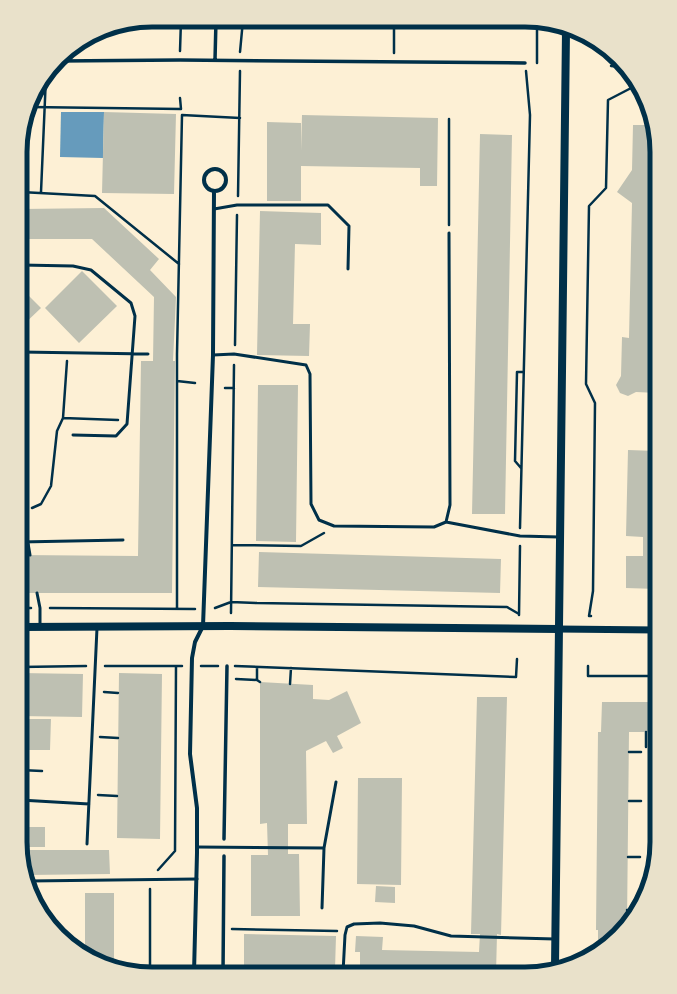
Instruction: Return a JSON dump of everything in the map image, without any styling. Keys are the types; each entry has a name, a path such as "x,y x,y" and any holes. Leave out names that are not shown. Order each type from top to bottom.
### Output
{"main road":[{"path":"555,964 566,34"},
{"path":"27,627 203,626 558,629"}],"street":[{"path":"215,60 216,27"},
{"path":"65,61 240,60 525,63"},
{"path":"214,168 221,170 226,180 221,189 214,191 205,185 204,178 207,172 214,168"},
{"path":"194,967 197,879 197,808 190,754 192,658 194,642 203,626 204,608 213,355 214,191"},
{"path":"558,629 650,630"},
{"path":"224,839 227,666"},
{"path":"223,967 224,856"}],"lane":[{"path":"214,209 237,205 328,205 349,226 348,269"},
{"path":"446,522 450,505 449,233"},
{"path":"27,265 73,266 91,270 130,303 135,316 127,424 116,436 74,435"},
{"path":"27,352 148,354"},
{"path":"213,355 234,354 306,365 310,374 311,504 319,520 334,526 434,527 446,522 520,536 560,537"},
{"path":"27,536 30,555"},
{"path":"28,542 123,540"},
{"path":"37,593 40,608 40,627"},
{"path":"87,844 97,626"},
{"path":"322,908 324,848 336,782"},
{"path":"27,800 89,804"},
{"path":"197,846 324,848"},
{"path":"34,881 197,879"},
{"path":"343,967 346,931 347,927 354,924 380,923 414,926 451,936 555,939"}],"path":[{"path":"180,60 181,27"},
{"path":"240,60 242,27"},
{"path":"394,27 394,61"},
{"path":"537,30 537,63"},
{"path":"520,530 530,116 525,63"},
{"path":"611,66 616,66"},
{"path":"41,192 45,87"},
{"path":"589,616 593,591 595,403 586,384 589,206 606,188 608,100 632,87"},
{"path":"177,608 177,381 182,115 180,98"},
{"path":"35,107 181,109"},
{"path":"182,115 240,118"},
{"path":"449,119 449,233"},
{"path":"27,192 95,196 180,265"},
{"path":"27,511 40,504 51,486 57,431 63,418 67,353"},
{"path":"231,613 234,365"},
{"path":"521,468 515,461 517,372 523,372"},
{"path":"177,381 195,383"},
{"path":"225,388 234,388"},
{"path":"63,418 108,420"},
{"path":"232,545 301,546 334,526"},
{"path":"215,608 231,602 507,607 519,614 520,543"},
{"path":"27,608 195,608"},
{"path":"197,666 516,676 517,659"},
{"path":"150,967 150,879 175,851 176,666"},
{"path":"588,666 588,676 650,676"},
{"path":"257,667 257,680"},
{"path":"290,684 291,668"},
{"path":"227,679 257,680 260,682"},
{"path":"93,691 118,692"},
{"path":"646,732 646,747"},
{"path":"91,737 118,738"},
{"path":"629,752 641,752"},
{"path":"27,770 42,771"},
{"path":"89,795 117,796"},
{"path":"628,801 641,801"},
{"path":"628,858 640,857"},
{"path":"223,928 346,931"}],"water":[{"path":"61,112 104,112 103,158 60,157"}],"building":[{"path":"254,27 285,27 285,28"},
{"path":"104,112 176,114 174,194 102,193"},
{"path":"302,115 438,118 437,186 420,186 420,168 301,166 301,201 267,201 267,122 301,123 301,151"},
{"path":"633,125 647,125 650,152 650,393 636,392 628,396 620,393 616,385 621,376 622,337 629,338 632,203 617,192 632,170"},
{"path":"480,134 512,135 505,514 472,514"},
{"path":"104,208 159,259 150,270 176,297 173,361 175,361 172,593 27,593 27,555 138,556 141,361 153,361 154,297 92,239 27,239 27,209"},
{"path":"260,211 321,213 321,245 295,244 293,324 310,324 309,356 257,355"},
{"path":"82,271 117,306 79,343 45,308"},
{"path":"27,294 41,308 27,321"},
{"path":"258,385 298,385 296,542 256,541"},
{"path":"628,450 650,451 650,589 626,588 626,556 643,556 643,537 626,536"},
{"path":"259,552 501,559 500,593 258,587"},
{"path":"27,673 83,674 82,717 27,716"},
{"path":"119,673 162,674 160,839 117,838"},
{"path":"260,682 313,685 313,699 329,700 347,691 361,723 337,736 343,748 333,753 326,741 306,751 307,824 288,824 288,854 299,854 300,916 251,916 251,855 268,855 267,823 260,824"},
{"path":"477,697 507,697 501,935 497,934 496,967 360,967 360,952 355,952 356,936 383,937 382,950 479,952 480,934 471,934"},
{"path":"602,702 650,702 650,732 629,732 627,914 619,925 598,944 598,930 596,930 598,732 601,732"},
{"path":"27,719 51,719 50,750 27,750"},
{"path":"358,778 402,778 401,885 357,884"},
{"path":"27,827 45,827 45,847 27,847"},
{"path":"27,850 109,850 110,874 32,875 29,867"},
{"path":"376,886 395,887 395,903 375,902"},
{"path":"85,893 114,893 114,961 85,948"},
{"path":"244,934 336,936 335,967 244,967"}]}
